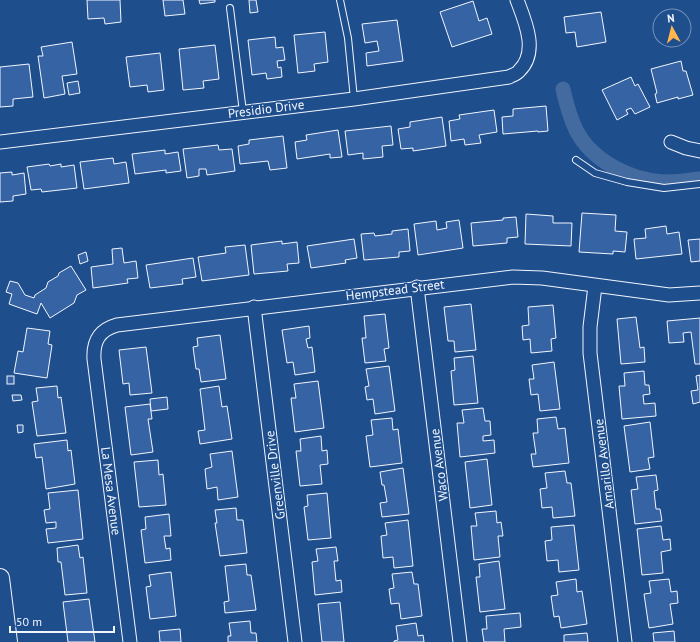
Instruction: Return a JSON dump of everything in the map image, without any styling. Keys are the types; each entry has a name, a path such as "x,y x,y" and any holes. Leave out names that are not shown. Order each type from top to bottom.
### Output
{"street":[{"name":"Presidio Drive","path":"0,142 354,99 508,77 518,72 526,63 529,48 528,32 517,0"},
{"path":"671,142 686,148 700,151"},
{"name":"Hempstead Street","path":"96,341 104,330 108,327 117,325 254,307 513,277 542,278 669,295 700,293"},
{"name":"Amarillo Avenue","path":"595,286 590,327 590,353 625,642"},
{"name":"Waco Avenue","path":"417,288 460,642"},
{"name":"Greenville Drive","path":"254,307 295,642"},
{"name":"La Mesa Avenue","path":"96,341 93,350 94,359 130,642"},
{"path":"0,578 8,642"}],"lane":[{"path":"340,0 348,38 354,99"},
{"path":"230,8 243,112"},
{"path":"576,160 595,173 627,182 664,188 700,184"}],"building":[{"path":"87,0 120,0 121,22 105,24 104,18 88,19"},
{"path":"163,0 183,0 185,14 165,16"},
{"path":"199,0 215,0 215,2 200,4"},
{"path":"249,0 256,0 258,12 250,13"},
{"path":"473,1 479,21 487,18 492,34 452,47 440,12"},
{"path":"601,12 606,42 577,47 575,32 566,33 564,17"},
{"path":"397,20 403,61 367,66 366,53 379,51 377,41 365,43 362,24"},
{"path":"325,32 328,62 314,64 315,71 298,73 294,35"},
{"path":"275,37 276,48 283,47 285,60 277,61 278,68 281,67 282,77 267,79 266,73 252,75 248,40"},
{"path":"72,42 77,74 62,76 65,94 44,98 38,56 43,56 41,47"},
{"path":"215,45 219,79 203,81 204,88 183,90 179,49"},
{"path":"160,53 164,90 148,92 147,85 130,87 126,57"},
{"path":"681,61 683,71 686,71 693,95 678,99 678,97 657,103 655,94 657,93 651,69"},
{"path":"29,64 33,97 13,99 13,106 0,107 0,67"},
{"path":"631,77 635,86 638,84 650,107 635,114 631,108 626,110 628,114 617,120 602,90"},
{"path":"78,81 80,93 69,95 67,83"},
{"path":"546,106 548,131 503,134 502,117 513,116 513,109"},
{"path":"494,110 497,132 479,135 481,143 465,145 464,139 451,141 449,121 460,119 459,115"},
{"path":"442,117 446,146 413,151 413,148 401,149 398,129 410,127 410,122"},
{"path":"391,126 393,145 382,146 383,157 363,159 363,153 348,155 345,131"},
{"path":"338,130 342,157 330,158 330,154 297,159 295,142 307,140 306,135"},
{"path":"283,136 287,168 270,170 268,161 240,164 238,146 249,144 249,140"},
{"path":"218,145 219,150 232,149 235,171 207,175 206,169 199,169 199,176 187,178 183,149"},
{"path":"165,150 165,154 178,152 181,171 166,173 166,170 135,174 132,154"},
{"path":"113,158 114,164 126,162 129,183 84,189 80,162"},
{"path":"49,164 50,166 61,164 61,167 74,165 77,188 42,192 41,189 31,190 27,167"},
{"path":"12,172 12,175 24,173 26,194 13,196 13,201 0,202 0,173"},
{"path":"582,213 616,215 615,231 627,232 625,252 613,251 613,254 579,252"},
{"path":"526,214 553,216 553,223 572,223 571,246 525,244"},
{"path":"516,217 518,237 507,238 507,243 473,246 471,223 503,220 503,218"},
{"path":"459,220 463,248 418,255 414,224 436,221 437,230 447,228 446,222"},
{"path":"666,226 667,234 679,232 682,254 636,259 634,239 646,238 645,229"},
{"path":"408,229 410,251 399,252 399,257 364,260 361,234 374,233 375,236 392,234 392,231"},
{"path":"354,239 357,258 345,260 346,263 311,268 307,246"},
{"path":"700,239 700,261 691,262 688,240"},
{"path":"282,241 282,244 297,242 299,263 287,264 288,271 254,274 251,245"},
{"path":"245,245 249,275 202,281 198,257 226,253 225,247"},
{"path":"122,248 124,263 136,261 138,278 127,279 128,283 93,288 91,267 113,264 112,249"},
{"path":"86,252 88,261 80,264 78,255"},
{"path":"193,258 196,277 182,279 183,284 150,288 146,265"},
{"path":"71,266 86,290 77,295 74,303 50,318 41,303 37,314 9,304 12,294 6,292 10,281 18,283 25,295 34,298 35,295 46,288 48,282"},
{"path":"471,304 476,350 455,352 454,341 448,341 444,307"},
{"path":"553,305 556,338 551,339 552,351 531,353 530,339 523,340 522,326 529,325 528,307"},
{"path":"385,314 389,348 384,349 386,361 365,363 362,338 366,338 364,316"},
{"path":"636,317 640,348 644,347 645,362 621,364 617,319"},
{"path":"700,318 700,364 695,364 691,332 683,333 684,342 669,343 667,321"},
{"path":"309,326 310,338 306,339 308,348 312,347 315,372 295,375 293,362 287,363 282,330"},
{"path":"27,328 50,331 48,344 52,345 47,378 14,373 18,351 23,352"},
{"path":"220,335 226,379 201,382 199,369 196,369 193,347 198,346 197,338"},
{"path":"146,347 152,393 130,395 129,383 123,384 119,350"},
{"path":"473,356 478,403 454,405 451,371 455,370 454,358"},
{"path":"554,362 560,409 540,411 538,394 531,395 529,379 534,379 532,365"},
{"path":"389,366 395,411 375,414 373,399 367,400 365,387 369,386 366,369"},
{"path":"644,371 645,385 649,385 650,394 643,395 644,404 655,403 656,416 622,419 619,386 625,386 624,373"},
{"path":"700,375 700,402 693,404 691,391 698,390 696,376"},
{"path":"7,376 14,376 14,384 7,384"},
{"path":"318,381 324,428 295,432 291,398 296,398 294,384"},
{"path":"57,386 58,398 61,397 66,433 37,436 32,402 38,401 36,388"},
{"path":"219,386 222,407 227,406 232,439 200,444 198,431 205,430 200,389"},
{"path":"12,395 21,395 22,400 13,401"},
{"path":"167,397 168,409 151,411 150,399"},
{"path":"150,404 152,419 148,419 153,452 131,455 125,407"},
{"path":"483,408 485,421 490,421 491,435 483,436 483,441 494,440 495,453 460,457 457,423 464,423 462,410"},
{"path":"556,417 558,429 565,428 569,463 533,467 531,454 536,454 533,433 538,433 537,419"},
{"path":"392,418 393,430 398,429 402,463 370,467 366,436 373,435 371,420"},
{"path":"650,422 654,457 648,458 650,469 630,472 624,426"},
{"path":"17,425 23,425 23,432 18,433"},
{"path":"321,436 322,451 327,450 328,464 320,465 322,484 300,486 296,451 301,451 300,439"},
{"path":"67,440 68,451 71,450 75,484 46,489 42,457 36,458 34,444"},
{"path":"232,451 238,497 218,500 217,487 207,489 205,469 212,467 210,454"},
{"path":"487,459 492,505 470,508 465,462"},
{"path":"158,460 159,475 163,474 166,505 139,507 134,462"},
{"path":"403,468 409,514 382,517 380,503 387,502 380,472"},
{"path":"565,471 567,483 571,483 575,516 553,518 552,507 542,508 540,489 547,488 545,473"},
{"path":"656,475 658,490 654,491 656,509 660,509 662,521 635,524 631,490 638,489 636,477"},
{"path":"78,490 83,539 48,543 46,529 56,528 56,522 46,523 44,510 50,509 48,493"},
{"path":"327,493 331,538 308,540 304,507 308,506 307,495"},
{"path":"236,508 237,520 243,520 247,553 220,556 215,523 217,523 215,510"},
{"path":"496,511 497,523 501,522 503,536 498,536 500,557 474,560 471,526 477,526 475,513"},
{"path":"169,514 171,536 164,536 166,549 170,548 171,560 145,563 141,530 146,529 145,517"},
{"path":"408,520 413,566 394,568 393,557 383,558 381,536 387,535 385,523"},
{"path":"574,525 579,570 559,572 558,560 547,561 545,541 552,540 551,527"},
{"path":"661,526 663,540 670,539 671,550 661,552 663,573 642,575 637,529"},
{"path":"78,545 80,558 83,557 87,593 65,595 61,562 58,562 57,548"},
{"path":"336,547 338,561 334,561 336,581 341,580 342,592 315,595 312,562 318,561 316,549"},
{"path":"499,561 505,609 480,612 476,577 480,577 479,564"},
{"path":"246,564 247,575 251,575 256,610 225,613 224,602 229,601 225,566"},
{"path":"171,572 176,616 150,619 146,587 151,586 149,575"},
{"path":"412,572 414,584 418,584 422,616 401,619 399,603 391,604 389,589 394,588 392,574"},
{"path":"576,579 577,592 582,591 587,624 561,628 559,616 554,617 551,596 558,595 556,582"},
{"path":"669,579 671,592 677,591 678,603 670,604 673,624 649,628 644,594 651,593 649,581"},
{"path":"89,599 95,642 68,642 63,602"},
{"path":"340,602 344,642 322,642 318,604"},
{"path":"520,613 521,627 504,629 505,642 484,642 482,629 487,629 486,616"},
{"path":"250,621 251,633 256,633 257,642 228,642 228,636 231,636 229,623"},
{"path":"416,623 418,636 423,635 424,642 394,642 398,640 396,626"},
{"path":"180,629 181,642 160,642 159,631"},
{"path":"674,631 675,642 654,642 653,633"},
{"path":"587,633 588,642 564,642 564,635"}],"waterway":[{"path":"563,89 568,110 576,130 583,141 602,160 625,173 650,180 668,182 700,179"}]}
